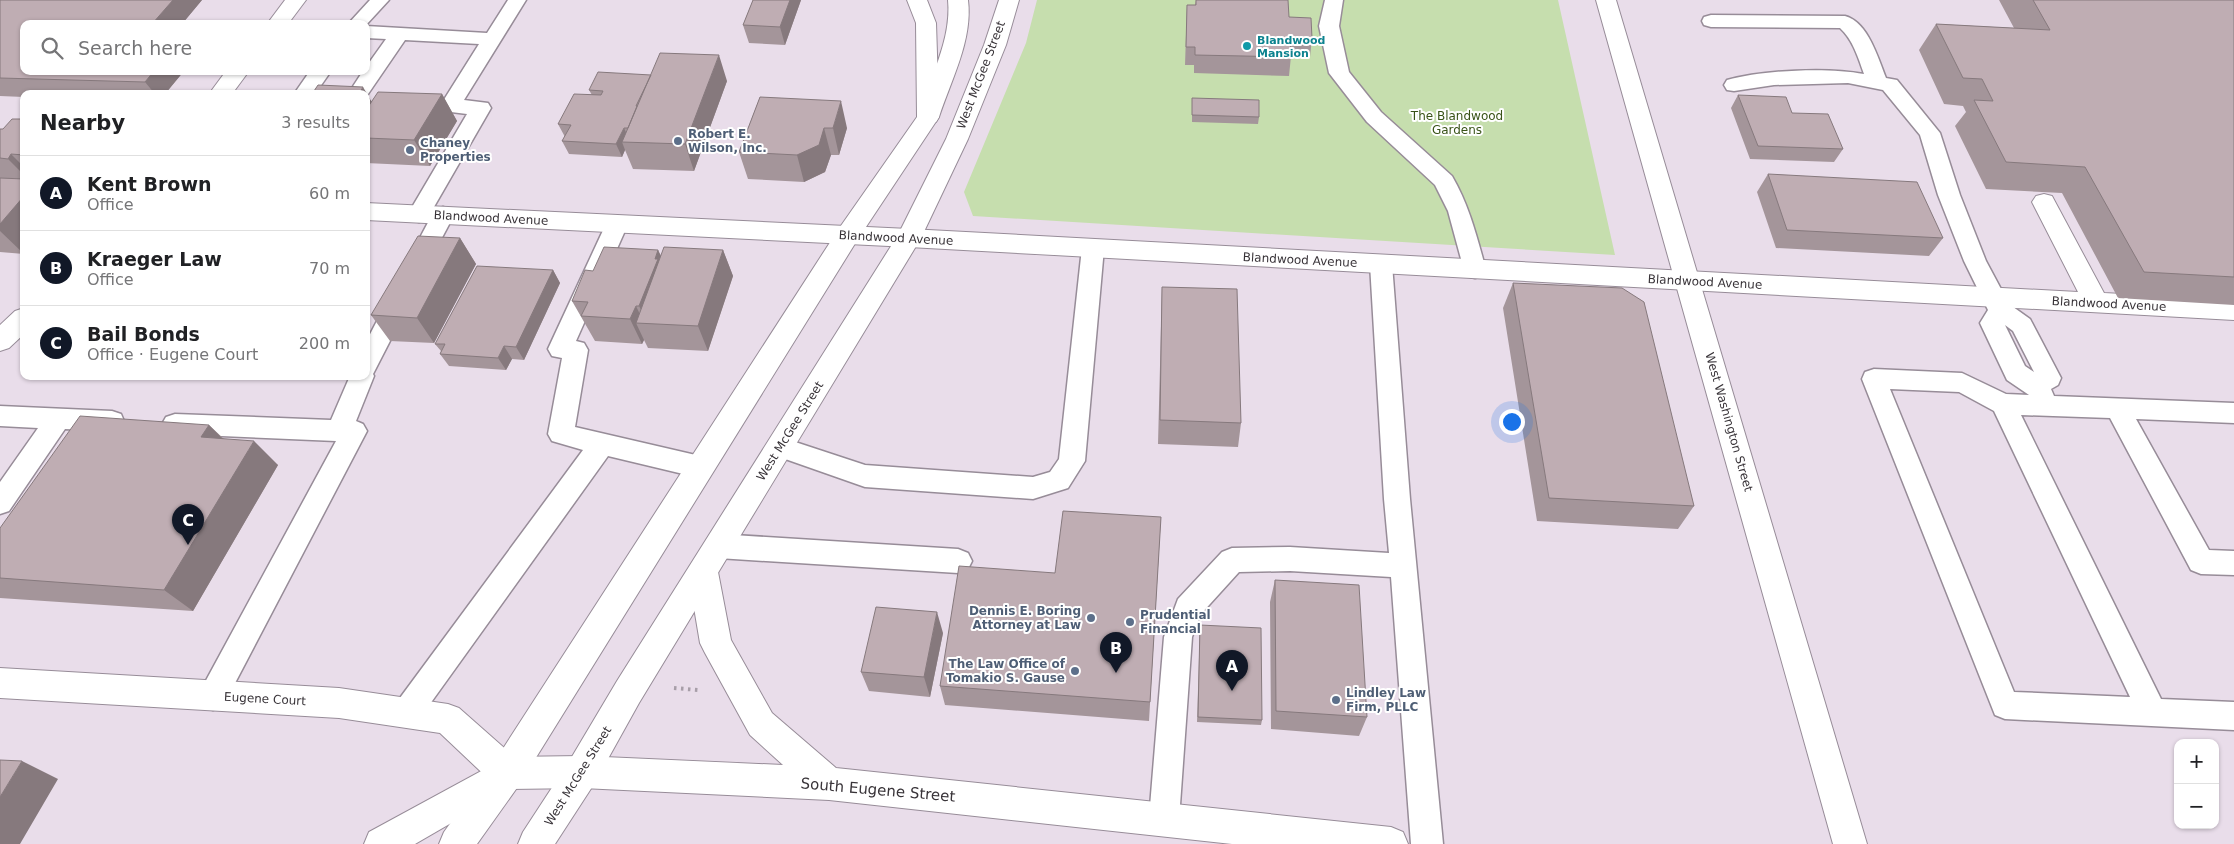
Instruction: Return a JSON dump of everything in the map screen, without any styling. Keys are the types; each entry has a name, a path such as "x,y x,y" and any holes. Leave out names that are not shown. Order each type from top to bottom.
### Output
{"street":[{"path":"280,20 296,0"},
{"path":"917,0 926,23 928,117"},
{"path":"456,844 507,773 847,236 928,117 955,36 960,9 958,0"},
{"name":"West McGee Street","path":"535,844 582,772 628,692 909,238 957,139 995,45 1009,0"},
{"name":"West Washington Street","path":"1606,0 1850,844"},
{"path":"223,90 235,75"},
{"path":"2044,202 2096,303"},
{"name":"Blandwood Avenue","path":"370,211 1381,264 1689,282 1997,304 2096,303 2234,310"},
{"path":"0,341 20,322"},
{"path":"711,559 716,643 761,724 829,784"},
{"name":"Eugene Court","path":"0,683 339,703 448,719 507,773"},
{"name":"South Eugene Street","path":"381,844 507,773 582,772 829,784 1391,844"}],"lane":[{"path":"361,20 380,0"},
{"path":"370,358 431,214 481,108 450,106 517,0"},
{"path":"1334,0 1329,26 1339,72 1374,117 1444,181 1459,211 1475,270"},
{"path":"1711,21 1845,22 1854,30 1859,39 1878,83"},
{"path":"370,32 492,39"},
{"path":"361,90 399,34"},
{"path":"307,90 318,75"},
{"path":"1734,85 1774,79 1848,77 1890,85 1930,134 1948,195 1975,261 1997,304 2022,325 2049,378 2041,395"},
{"path":"617,224 560,349 576,350 561,434 700,467"},
{"path":"780,447 865,476 1033,488 1059,480 1072,461 1094,248"},
{"path":"1381,264 1396,490 1427,844"},
{"path":"339,431 360,380"},
{"path":"2152,712 2003,404 1962,383 1874,380 2005,706 2234,716"},
{"path":"2003,404 2041,395 2118,409 2234,414"},
{"path":"2118,409 2201,562 2234,563"},
{"path":"0,416 354,431 213,696"},
{"path":"0,503 59,418"},
{"path":"407,712 602,444"},
{"path":"711,559 958,561"},
{"path":"1164,819 1178,637 1188,608 1232,560 1290,559 1404,566"}],"path":[{"path":"669,688 706,690"}],"green space":[{"name":"The Blandwood Gardens","path":"1037,0 1558,0 1615,255 973,216 964,192 1026,43"}],"building":[{"path":"0,0 173,0 156,20 20,20 20,75 151,75 145,82 0,78"},
{"path":"753,0 790,0 780,27 743,25"},
{"name":"Blandwood Mansion","path":"1196,0 1288,0 1289,17 1311,18 1312,38 1290,38 1291,57 1195,55 1195,47 1186,47 1187,5 1196,5"},
{"path":"2033,0 2234,0 2234,277 2144,272 2085,167 2006,162 1974,100 1993,101 1982,79 1963,78 1936,24 2050,30"},
{"path":"660,53 719,55 685,144 622,142"},
{"path":"598,72 651,75 628,128 624,128 616,144 562,141 571,125 558,124 574,94 601,95 603,91 589,90"},
{"path":"318,85 363,87 361,90 315,90"},
{"path":"378,92 442,94 414,140 370,138 370,104"},
{"path":"1738,95 1786,97 1792,113 1828,114 1843,149 1758,146"},
{"path":"760,97 841,101 833,128 824,128 819,145 797,155 739,152"},
{"path":"1192,98 1259,100 1259,117 1192,115"},
{"path":"12,119 20,119 20,155 11,154 8,159 0,158 0,129 3,129"},
{"path":"1768,174 1917,182 1943,238 1787,230"},
{"path":"0,178 20,179 20,201 0,224"},
{"path":"418,236 460,238 417,318 371,315"},
{"path":"604,247 658,250 655,259 658,259 639,306 636,306 630,319 581,316 588,302 572,301 585,270 593,271"},
{"path":"664,247 723,250 698,326 636,323"},
{"path":"477,266 553,270 516,347 504,346 498,358 440,354 445,344 435,344"},
{"path":"1513,283 1622,288 1644,302 1694,506 1549,498"},
{"path":"1162,287 1237,289 1241,423 1160,420"},
{"path":"80,416 209,425 201,437 254,441 164,590 0,578 0,528"},
{"path":"1063,511 1161,517 1150,702 940,686 959,566 1055,573"},
{"path":"1275,580 1359,585 1367,717 1276,711"},
{"path":"876,607 937,612 924,677 861,672"},
{"path":"1200,625 1261,628 1262,720 1198,717"},
{"path":"0,760 22,761 0,797"}],"place":[{"name":"Blandwood Mansion","path":"1247,46"},
{"name":"Robert E. Wilson, Inc.","path":"678,141"},
{"name":"Chaney Properties","path":"410,150"},
{"name":"Bail Bonds","path":"188,545"},
{"name":"Dennis E. Boring Attorney at Law","path":"1091,618"},
{"name":"Prudential Financial","path":"1130,622"},
{"name":"The Law Office of Tomakio S. Gause","path":"1075,671"},
{"name":"Kraeger Law","path":"1116,673"},
{"name":"Kent Brown","path":"1232,691"},
{"name":"Lindley Law Firm, PLLC","path":"1336,700"}]}
